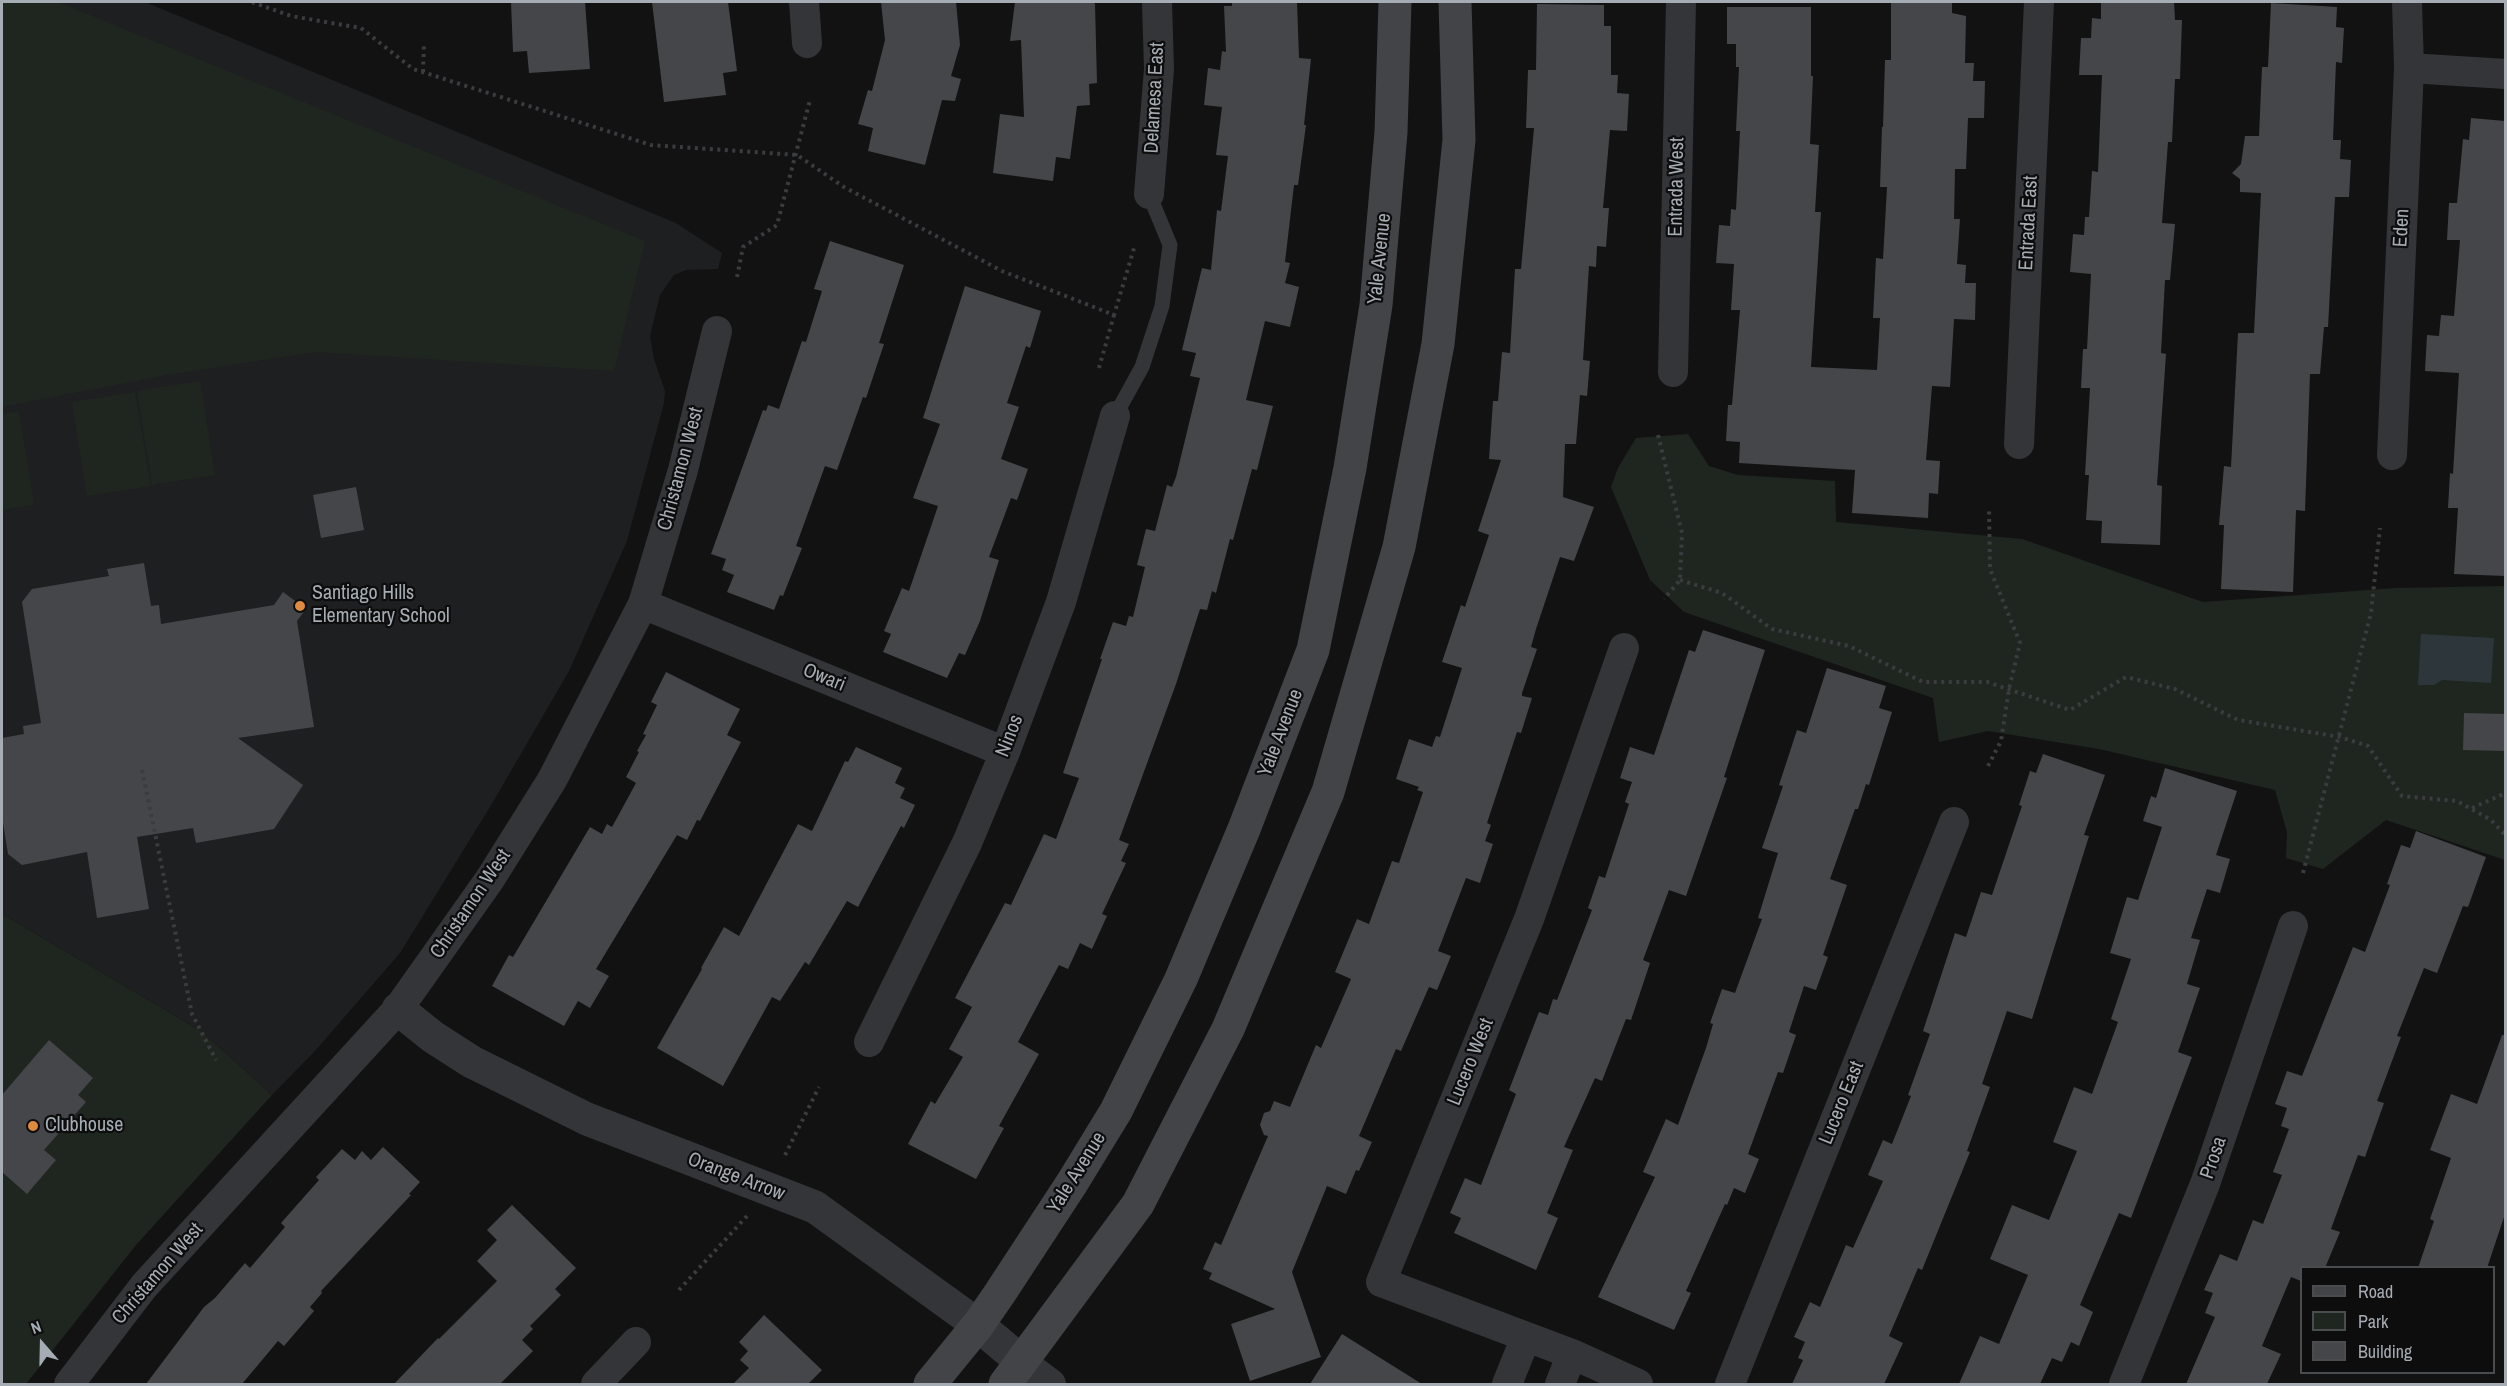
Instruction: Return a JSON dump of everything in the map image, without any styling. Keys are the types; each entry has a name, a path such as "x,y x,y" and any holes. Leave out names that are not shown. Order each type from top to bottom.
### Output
{"main road":[{"name":"Yale Avenue","path":"930,1384 978,1325 1072,1183 1116,1111 1181,980 1244,829 1313,650 1350,468 1376,305 1391,132 1395,2"},
{"path":"1014,1373 1138,1204 1228,1029 1328,792 1399,547 1438,344 1459,140 1455,2"}],"street":[{"path":"804,2 807,43"},
{"name":"Delamesa East","path":"1149,194 1159,69 1158,2"},
{"name":"Entrada West","path":"1673,372 1681,2"},
{"name":"Entrada East","path":"2019,444 2039,2"},
{"name":"Eden","path":"2392,455 2409,68 2407,2"},
{"path":"2409,68 2505,74"},
{"name":"Christamon West","path":"69,1384 144,1286 398,1009 490,879 552,780 643,604 683,470 717,332"},
{"name":"Ninos","path":"869,1042 967,843 1005,752 1061,602 1115,416"},
{"name":"Owari","path":"643,604 1005,752"},
{"name":"Lucero West","path":"1572,1354 1381,1282 1529,919 1624,648"},
{"name":"Lucero East","path":"1730,1384 1954,822"},
{"name":"Prosa","path":"2124,1384 2205,1184 2293,926"},
{"name":"Orange Arrow","path":"398,1009 433,1037 472,1062 587,1119 815,1207 978,1325 1014,1373 1051,1384"},
{"path":"1507,1384 1527,1337"},
{"path":"596,1384 636,1342"},
{"path":"1560,1384 1572,1354 1638,1384"}],"lane":[{"path":"1115,416 1142,367 1162,306 1170,245 1149,194"}],"path":[{"path":"252,2 291,16 361,28 413,69 651,145 797,154 844,187 1002,271 1114,315"},
{"path":"423,72 424,44"},
{"path":"737,277 743,247 777,225 810,100"},
{"path":"1099,368 1135,246"},
{"path":"1658,435 1682,533 1680,580 1664,599"},
{"path":"1988,766 2001,741 2009,689 2020,643 1990,569 1989,508"},
{"path":"2303,873 2371,613 2380,528"},
{"path":"1680,580 1722,593 1772,629 1849,646 1923,682 1987,682 2070,710 2126,677 2175,688 2238,720 2340,737 2368,746 2402,796 2457,801 2491,820 2505,836"},
{"path":"142,770 192,1014 216,1060"},
{"path":"2471,808 2505,793"},
{"path":"785,1155 819,1087"},
{"path":"679,1290 751,1212"}],"shaded area":[{"name":"Santiago Hills Elementary School","path":"2,2 145,2 676,223 722,253 718,269 686,270 674,275 660,295 650,336 654,359 665,391 664,403 627,541 569,671 493,802 400,953 315,1051 272,1095 201,1031 2,914"},
{"path":"2421,634 2494,638 2491,683 2442,680 2434,685 2418,685"}],"green space":[{"path":"2,2 58,2 645,241 614,371 315,352 161,376 2,407"},
{"path":"200,381 215,475 152,485 137,391"},
{"path":"135,392 151,486 87,496 72,402"},
{"path":"19,411 34,505 2,510 2,414"},
{"path":"1688,434 1709,466 1738,475 1835,481 1836,522 2022,539 2203,602 2396,588 2505,586 2505,860 2386,820 2323,869 2286,858 2287,832 2275,790 2099,749 1988,731 1939,742 1933,698 1684,612 1650,580 1611,487 1618,468 1636,438"},
{"path":"2,914 201,1031 272,1095 136,1245 26,1384 2,1384"}],"building":[{"path":"511,2 585,2 590,69 529,73 527,51 513,52"},
{"path":"652,2 728,2 737,71 723,73 726,95 664,102"},
{"path":"881,2 956,2 960,45 951,76 961,79 955,101 942,100 925,165 868,151 873,128 858,124 868,90 872,91 885,40"},
{"path":"1015,2 1093,2 1095,4 1097,83 1089,84 1090,105 1077,106 1070,159 1056,157 1053,181 993,173 1000,114 1024,117 1021,40 1010,41"},
{"path":"1232,2 1297,2 1299,58 1311,59 1304,125 1306,125 1298,185 1294,185 1285,262 1290,263 1285,283 1299,287 1290,327 1265,321 1246,400 1273,406 1257,470 1252,469 1216,593 1212,591 1207,610 1200,609 1176,684 1119,840 1129,844 1121,861 1126,863 1102,914 1107,916 1092,949 1080,943 1068,969 1059,965 1018,1042 1039,1054 999,1126 1004,1128 976,1179 908,1144 931,1101 935,1104 963,1057 949,1049 972,1007 955,998 1005,903 1011,905 1044,834 1056,839 1079,778 1063,773 1102,659 1100,659 1113,622 1126,626 1129,616 1133,617 1145,567 1137,565 1146,529 1155,531 1167,485 1172,487 1176,477 1200,378 1190,376 1196,353 1182,350 1202,268 1211,270 1217,210 1221,211 1228,156 1216,155 1222,107 1204,105 1208,68 1220,70 1222,51 1226,52 1224,6 1232,6"},
{"path":"1891,2 1952,2 1952,13 1966,16 1965,63 1974,63 1973,81 1985,81 1984,118 1968,118 1966,169 1955,169 1954,219 1960,219 1957,264 1966,265 1965,283 1976,283 1975,320 1954,319 1950,387 1932,386 1926,460 1940,461 1938,494 1929,493 1928,518 1852,513 1855,470 1739,463 1740,442 1726,441 1728,405 1732,405 1740,310 1731,310 1734,264 1716,263 1719,225 1730,226 1731,209 1736,210 1740,131 1736,131 1739,67 1736,67 1736,44 1727,44 1727,7 1811,7 1811,76 1813,76 1810,144 1819,145 1815,212 1821,212 1811,367 1877,370 1880,318 1873,318 1876,258 1883,259 1887,187 1880,187 1885,60 1891,60"},
{"path":"2101,2 2174,2 2175,20 2182,20 2180,79 2175,79 2172,142 2168,142 2162,223 2175,224 2170,280 2165,280 2161,353 2166,354 2157,485 2162,486 2160,545 2101,543 2102,521 2086,520 2089,475 2085,475 2090,388 2081,388 2083,349 2087,349 2091,274 2070,272 2073,234 2084,235 2085,217 2089,217 2092,171 2098,172 2102,75 2079,75 2081,38 2091,38 2092,18 2101,19"},
{"path":"2271,3 2337,7 2336,27 2344,28 2342,63 2336,62 2333,140 2341,140 2340,159 2351,160 2349,197 2335,197 2328,327 2324,327 2320,374 2310,374 2305,511 2296,510 2293,592 2221,589 2224,525 2219,525 2224,466 2231,467 2238,333 2254,333 2261,193 2240,192 2240,179 2232,173 2241,164 2245,136 2259,136 2262,67 2268,67"},
{"path":"1537,4 1604,5 1604,26 1611,26 1611,75 1618,75 1617,93 1629,94 1627,131 1610,130 1603,208 1609,208 1606,247 1597,246 1596,267 1589,266 1583,360 1590,361 1587,396 1580,395 1576,444 1565,444 1563,497 1594,507 1574,561 1560,557 1536,629 1531,647 1537,649 1522,693 1522,696 1532,698 1521,733 1517,732 1487,823 1491,825 1485,841 1493,844 1480,883 1466,878 1438,951 1451,956 1437,990 1429,987 1401,1051 1396,1049 1359,1136 1372,1142 1359,1171 1356,1170 1346,1194 1327,1186 1292,1272 1321,1357 1250,1381 1231,1324 1275,1309 1209,1279 1212,1273 1203,1269 1215,1242 1221,1245 1268,1136 1264,1135 1260,1125 1264,1113 1270,1111 1274,1101 1290,1107 1316,1045 1321,1048 1351,979 1335,972 1357,919 1369,924 1392,861 1399,863 1423,792 1417,790 1419,787 1396,779 1409,739 1432,747 1436,736 1440,737 1462,668 1442,662 1461,605 1465,607 1489,535 1478,531 1501,460 1489,459 1493,401 1498,401 1502,352 1510,353 1515,269 1521,269 1534,128 1526,128 1528,70 1536,70"},
{"path":"2471,118 2505,121 2505,576 2454,574 2458,508 2448,508 2450,473 2453,474 2459,373 2425,371 2427,335 2439,336 2441,315 2454,316 2460,240 2447,240 2449,203 2457,203 2463,139 2469,140"},
{"path":"830,241 904,265 879,343 884,344 866,398 863,397 837,470 825,466 796,546 802,548 783,596 780,595 774,610 727,592 734,575 722,570 726,559 711,554 763,410 766,411 768,405 779,409 802,341 806,342 822,291 814,289"},
{"path":"965,286 1041,311 1030,348 1026,346 1007,403 1019,407 1001,459 1028,469 1017,500 1011,498 989,557 999,560 980,621 965,655 959,653 947,678 883,652 891,634 884,631 902,588 909,591 938,506 913,498 940,424 923,418"},
{"path":"356,487 364,530 321,538 313,495"},
{"path":"144,563 151,606 159,605 161,624 274,605 283,592 306,609 297,621 314,727 238,738 303,785 274,829 196,843 193,828 137,837 149,909 97,918 87,852 22,865 8,854 2,816 2,738 24,734 23,726 41,723 22,602 32,589 109,576 107,569"},
{"path":"1703,630 1765,650 1724,777 1727,778 1686,896 1669,890 1643,960 1650,963 1631,1020 1626,1019 1602,1081 1595,1078 1564,1147 1573,1150 1547,1213 1558,1218 1536,1270 1454,1233 1461,1218 1450,1213 1465,1178 1481,1185 1516,1094 1509,1090 1539,1012 1548,1015 1553,999 1557,1000 1592,910 1588,908 1599,876 1605,878 1629,804 1625,802 1632,782 1620,778 1630,747 1654,755 1689,650 1695,652"},
{"path":"1827,668 1886,686 1879,708 1892,712 1869,785 1866,784 1858,809 1855,809 1830,879 1847,885 1823,955 1828,957 1816,990 1804,986 1789,1032 1796,1035 1783,1073 1778,1072 1748,1154 1759,1159 1745,1193 1734,1188 1727,1205 1725,1204 1686,1291 1691,1293 1674,1330 1598,1297 1655,1177 1643,1172 1666,1119 1678,1125 1706,1048 1713,1024 1710,1023 1722,989 1735,993 1762,919 1758,918 1778,853 1762,848 1783,786 1779,785 1797,730 1806,733"},
{"path":"666,672 740,709 727,735 741,742 700,821 697,820 687,840 677,835 596,969 609,976 590,1008 578,1001 564,1026 492,986 509,955 513,957 590,827 602,834 607,824 612,827 636,783 626,777 646,735 643,734 657,705 651,702"},
{"path":"2464,713 2505,714 2505,751 2463,750"},
{"path":"856,747 902,768 895,783 905,788 900,798 915,805 904,828 901,826 858,907 847,901 809,965 805,962 780,1001 772,997 723,1086 657,1048 724,927 739,936 798,824 812,831 845,761 848,762"},
{"path":"2043,754 2105,775 2084,835 2089,836 2032,1019 2007,1011 1982,1084 1990,1087 1967,1151 1970,1152 1922,1270 1918,1268 1889,1336 1903,1343 1884,1384 1792,1384 1803,1360 1798,1358 1805,1342 1794,1337 1810,1302 1820,1307 1846,1245 1853,1248 1883,1181 1868,1175 1883,1140 1892,1144 1911,1096 1908,1095 1930,1034 1923,1031 1955,933 1966,937 1981,892 1992,895 2022,806 2019,805 2030,771 2036,773"},
{"path":"2165,768 2237,791 2216,855 2230,859 2220,893 2207,889 2191,938 2200,940 2187,984 2200,988 2178,1052 2192,1057 2131,1218 2119,1213 2080,1305 2093,1312 2079,1346 2071,1342 2062,1362 2052,1358 2040,1384 1959,1384 1980,1336 1999,1344 2028,1275 1990,1259 2012,1205 2049,1220 2077,1151 2053,1142 2074,1087 2092,1094 2118,1022 2111,1019 2131,959 2110,953 2127,897 2138,900 2162,827 2143,821 2151,796 2156,798"},
{"path":"2416,831 2486,857 2468,907 2463,906 2437,973 2424,968 2397,1036 2401,1037 2377,1101 2384,1103 2365,1157 2358,1155 2331,1229 2340,1232 2326,1266 2300,1266 2300,1281 2291,1277 2262,1346 2281,1354 2267,1384 2186,1384 2215,1317 2205,1313 2213,1293 2204,1290 2220,1254 2237,1261 2253,1220 2263,1224 2282,1175 2273,1172 2289,1129 2281,1126 2287,1108 2275,1104 2287,1071 2302,1076 2353,947 2365,952 2390,885 2387,884 2401,845 2410,848"},
{"path":"2502,1035 2505,1035 2505,1214 2488,1266 2419,1266 2434,1221 2430,1219 2451,1158 2430,1150 2451,1094 2477,1104"},
{"name":"Clubhouse","path":"49,1040 93,1078 78,1095 86,1102 44,1150 56,1160 27,1194 2,1172 2,1095"},
{"path":"383,1147 420,1182 409,1194 411,1195 321,1291 322,1293 310,1307 314,1311 284,1346 278,1341 242,1384 146,1384 204,1307 215,1298 245,1263 250,1268 285,1227 281,1223 319,1180 316,1177 342,1149 355,1160 362,1151 371,1160"},
{"path":"512,1205 576,1268 555,1289 561,1295 530,1326 533,1329 522,1340 533,1351 500,1384 394,1384 497,1281 477,1261 497,1240 487,1230"},
{"path":"764,1315 822,1370 808,1384 733,1384 749,1368 740,1360 748,1351 739,1342"},
{"path":"1342,1334 1422,1384 1310,1384"}],"place":[{"name":"Santiago Hills Elementary School","path":"300,606"},
{"name":"Clubhouse","path":"33,1126"}]}
